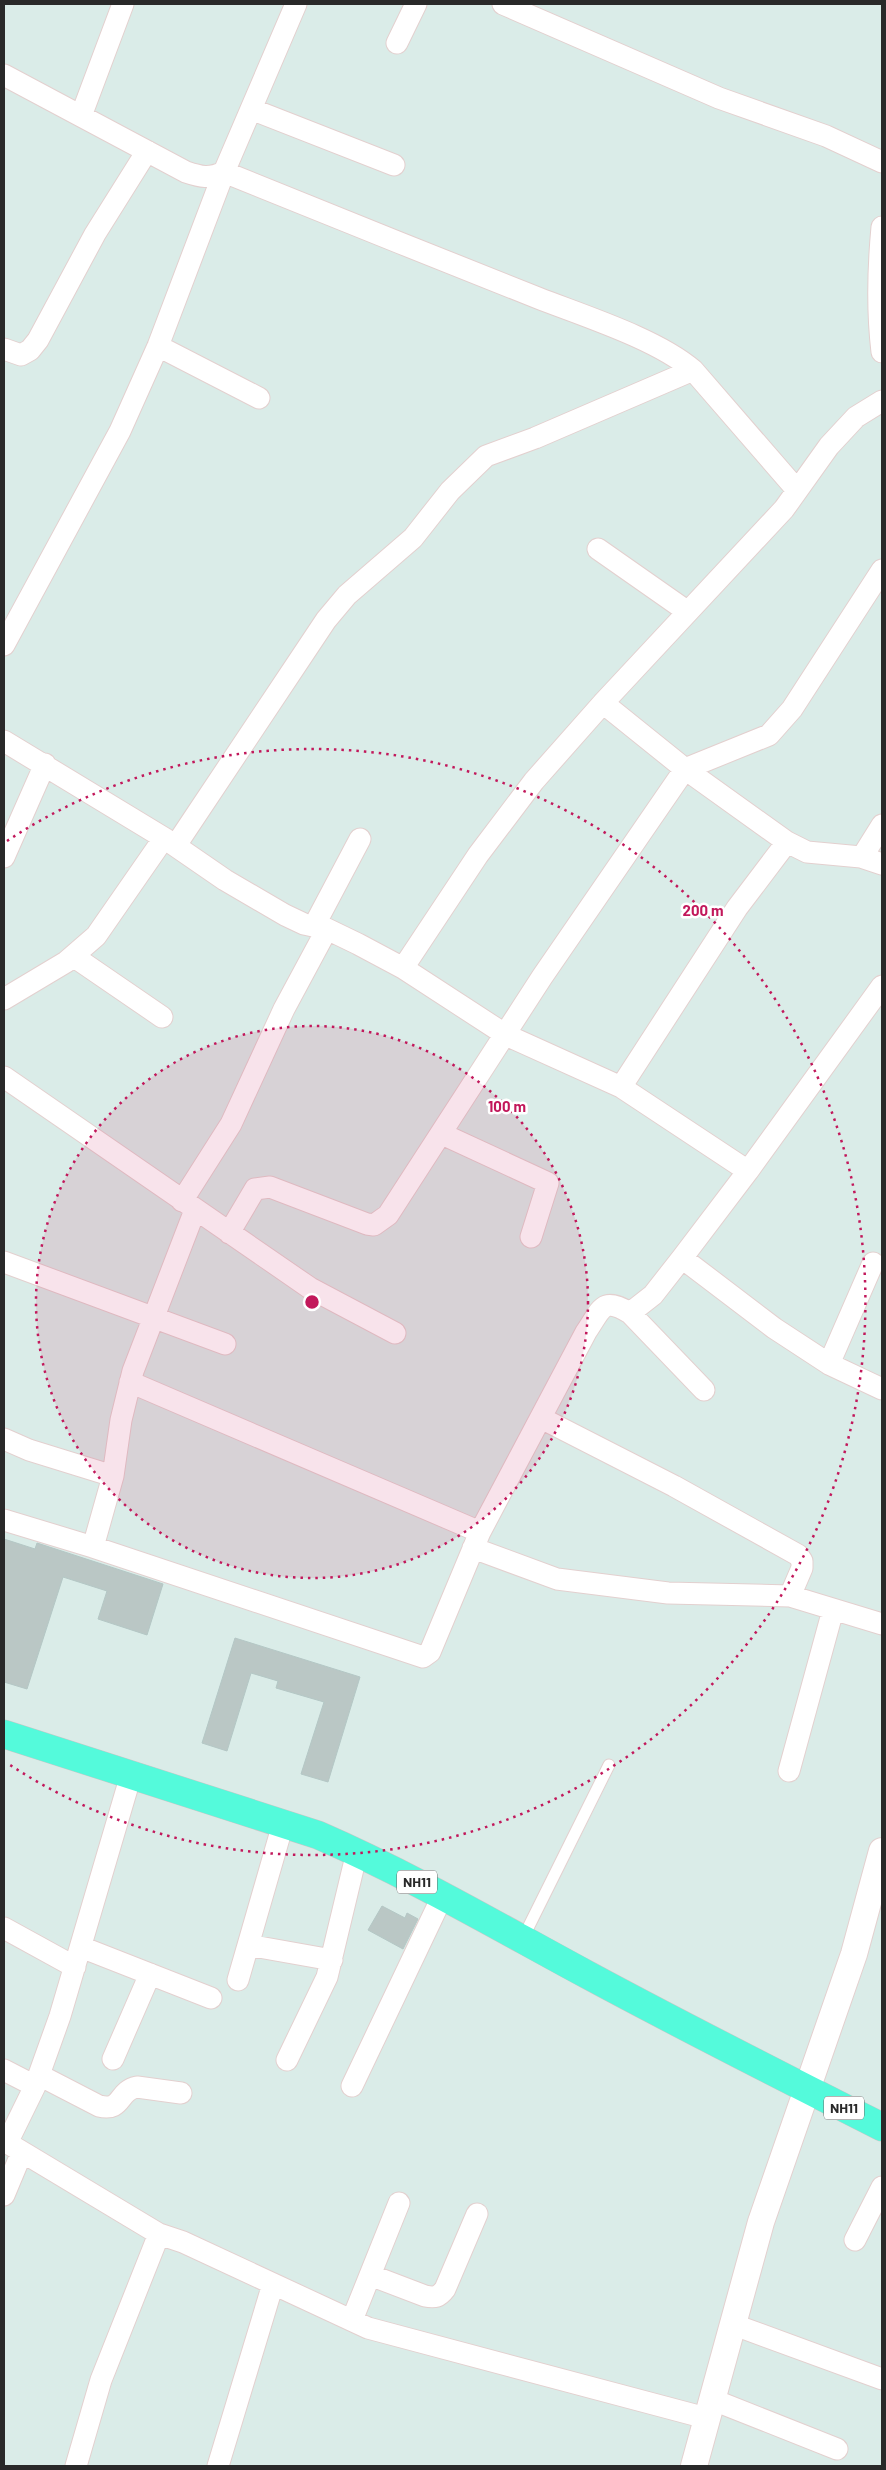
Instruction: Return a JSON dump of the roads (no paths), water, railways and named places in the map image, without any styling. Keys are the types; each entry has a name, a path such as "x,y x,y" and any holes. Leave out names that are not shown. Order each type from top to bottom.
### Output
{"highway":[{"name":"NH11","path":"4,1734 318,1835 357,1852 443,1895 669,2019 882,2127"}],"street":[{"path":"81,116 123,4"},
{"path":"4,645 120,430 158,346 224,172 296,4"},
{"path":"397,43 416,4"},
{"path":"503,4 718,98 826,136 882,162"},
{"path":"4,75 186,172 203,178 212,178 224,172 382,238 613,328 676,357 693,370 798,490"},
{"path":"251,109 394,165"},
{"path":"4,349 21,355 30,350 38,340 95,234 147,151"},
{"path":"882,227 878,287 878,318 882,352"},
{"path":"158,346 259,398"},
{"path":"4,999 34,983 73,956 96,936 170,841 326,620 347,595 413,538 469,471 486,456 535,438 693,370"},
{"path":"403,968 478,855 528,788 603,703 784,509 829,446 856,417 880,406"},
{"path":"598,549 688,612"},
{"path":"229,1233 255,1189 262,1187 270,1187 374,1225 388,1216 547,970 685,769 769,735 792,710 882,570"},
{"path":"603,703 685,769 788,842 808,852 872,861 882,825"},
{"path":"4,741 170,841 225,880 285,915 321,928 403,968 506,1035 621,1088 748,1171"},
{"path":"4,857 45,764"},
{"path":"93,1547 113,1476 121,1420 130,1382 155,1317 189,1206 232,1124 360,839"},
{"path":"621,1088 738,908 788,842"},
{"path":"73,956 162,1017"},
{"path":"630,1313 653,1295 682,1258 748,1171 882,986"},
{"path":"4,1077 90,1134 189,1206 310,1288 395,1333"},
{"path":"442,1134 548,1184 531,1237"},
{"path":"682,1258 774,1328 829,1364 882,1389"},
{"path":"4,1262 224,1344"},
{"path":"829,1364 873,1264"},
{"path":"4,1520 93,1547 423,1657 430,1652 476,1540 586,1332 601,1310 608,1305 615,1304 630,1313 704,1390"},
{"path":"130,1382 557,1579 668,1593 790,1596 882,1624"},
{"path":"541,1418 674,1486 798,1555 802,1561 802,1568 790,1596"},
{"path":"4,1439 29,1450 113,1476"},
{"path":"789,1771 833,1610"},
{"path":"4,2195 11,2146 37,2081 75,1967 131,1775"},
{"path":"238,1980 283,1824"},
{"path":"694,2466 761,2222 854,1954 882,1851"},
{"path":"287,2060 327,1977 357,1852"},
{"path":"352,2086 443,1895"},
{"path":"4,1928 75,1967"},
{"path":"248,1945 332,1960"},
{"path":"81,1946 211,1998"},
{"path":"113,2059 150,1974"},
{"path":"4,2070 108,2108 114,2107 130,2088 137,2087 181,2093"},
{"path":"11,2146 159,2234 183,2242 368,2328 709,2409 837,2449"},
{"path":"855,2240 882,2188"},
{"path":"352,2320 399,2203"},
{"path":"370,2276 425,2296 433,2298 439,2296 444,2289 477,2214"},
{"path":"76,2466 101,2380 159,2234"},
{"path":"218,2466 273,2284"},
{"path":"732,2324 882,2379"}],"lane":[{"path":"522,1940 609,1765"}]}
